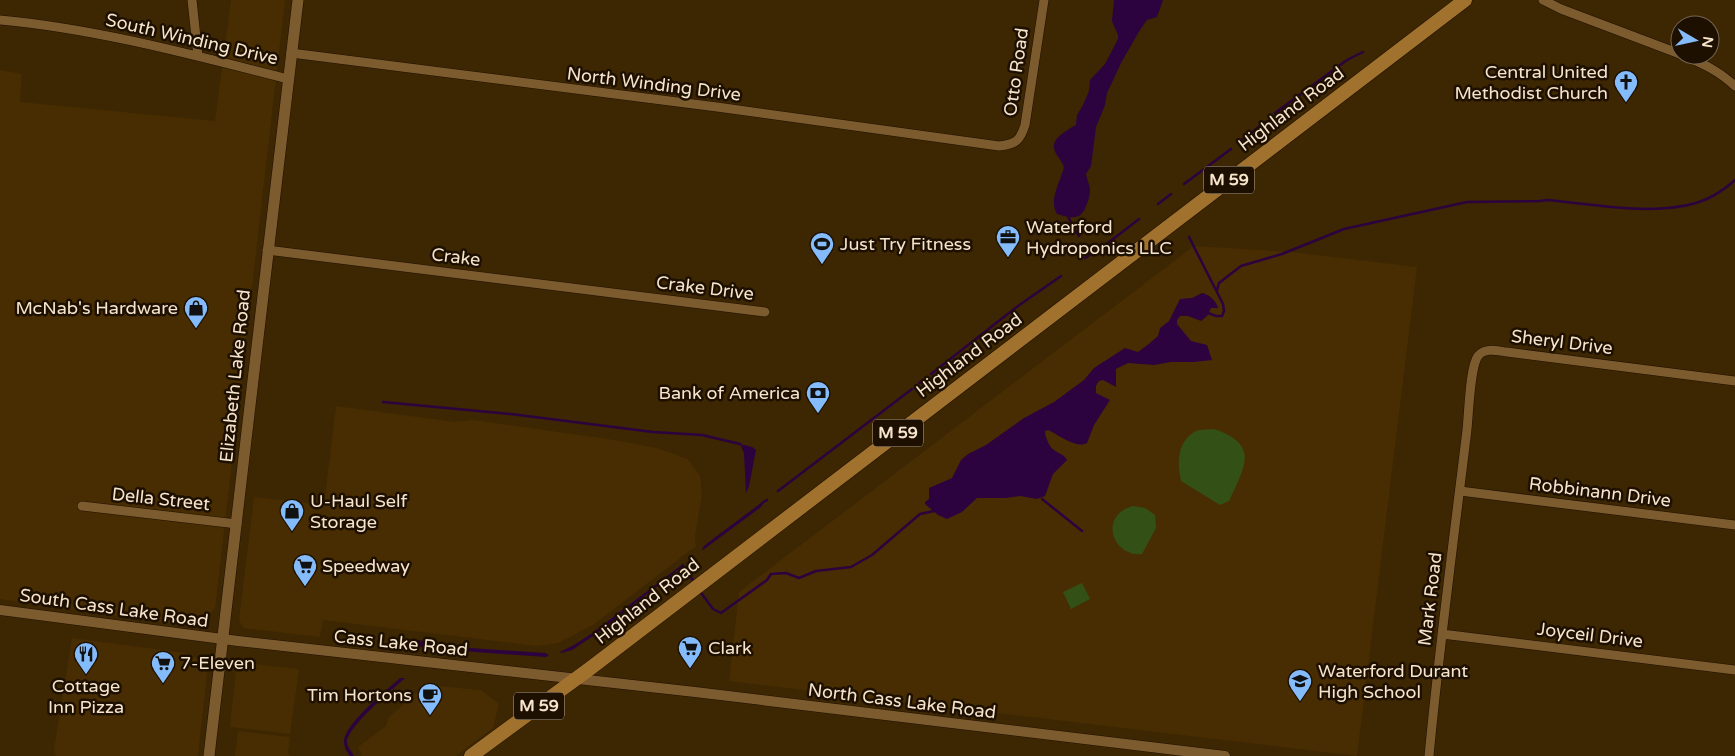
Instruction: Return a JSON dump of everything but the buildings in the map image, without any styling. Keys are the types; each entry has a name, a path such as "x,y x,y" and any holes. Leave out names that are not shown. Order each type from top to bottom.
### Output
{"highway":[{"name":"Highland Road","path":"470,756 575,679 1465,0"}],"main road":[{"name":"Elizabeth Lake Road","path":"209,756 267,250 298,0"}],"street":[{"path":"192,0 198,56"},
{"name":"Otto Road","path":"1012,144 1022,136 1025,125 1044,0"},
{"path":"1543,0 1670,51"},
{"name":"South Winding Drive","path":"0,20 67,28 198,56 288,79"},
{"name":"North Winding Drive","path":"291,53 717,107 1000,146 1012,144"},
{"path":"1706,65 1727,78 1735,86"},
{"name":"Crake","path":"267,250 642,297"},
{"name":"Crake Drive","path":"642,297 765,312"},
{"name":"Sheryl Drive","path":"1466,446 1475,366 1480,353 1487,350 1735,380"},
{"name":"Mark Road","path":"1429,756 1442,634 1466,446"},
{"name":"Robbinann Drive","path":"1460,491 1735,525"},
{"name":"Della Street","path":"82,506 237,524"},
{"name":"South Cass Lake Road","path":"0,610 223,639"},
{"name":"Joyceil Drive","path":"1442,634 1735,670"},
{"name":"Cass Lake Road","path":"223,639 575,679"},
{"name":"North Cass Lake Road","path":"575,679 1225,756"}],"shaded area":[{"path":"231,0 285,0 215,609 193,627 0,599 0,70 22,74 20,102 215,121"},
{"path":"1114,0 1163,0 1157,17 1147,20 1140,30 1122,61 1107,93 1105,105 1096,127 1091,166 1086,174 1090,192 1084,211 1078,216 1066,217 1057,214 1054,203 1054,197 1064,167 1055,151 1054,144 1062,134 1076,125 1077,115 1089,91 1090,80 1105,64 1118,39 1112,21"},
{"path":"1194,246 1292,252 1417,267 1357,756 729,681 739,592"},
{"path":"1202,293 1212,299 1218,308 1211,308 1207,316 1201,321 1188,316 1180,316 1177,324 1191,341 1207,345 1212,360 1171,362 1154,365 1128,363 1116,369 1116,387 1103,380 1099,381 1096,386 1096,393 1110,400 1094,425 1087,443 1073,443 1048,430 1045,431 1050,446 1067,460 1053,474 1045,496 1037,499 1020,496 977,498 962,512 947,519 938,515 925,504 929,499 929,488 952,478 961,460 968,454 986,445 1024,418 1054,402 1084,380 1094,368 1125,348 1138,352 1158,336 1160,328 1169,321 1180,299 1192,298"},
{"path":"336,406 455,422 474,420 614,440 657,448 688,459 700,476 702,495 695,535 696,546 593,625 558,643 537,646 323,620 320,637 243,628 239,620 254,497 324,505"},
{"path":"740,444 756,450 746,493 744,453"},
{"path":"761,503 763,504 761,507 702,549 705,545"},
{"path":"684,563 683,566 593,636 572,650 560,652 591,634"},
{"path":"72,638 185,653 208,664 198,756 56,756 54,750"},
{"path":"399,639 419,640 436,645 431,648 395,644"},
{"path":"456,647 545,653 549,655 546,657 461,651 456,649"},
{"path":"237,662 299,669 290,734 230,727"},
{"path":"400,678 405,678 354,727 347,742 354,756 350,756 344,742 350,727 367,708"},
{"path":"426,685 481,690 499,704 493,728 456,756 362,756 358,747 386,726 389,717"},
{"path":"238,731 290,737 288,753 290,756 235,756"}],"green space":[{"path":"1214,429 1229,435 1238,442 1245,458 1240,478 1229,501 1220,505 1181,481 1179,467 1181,448 1188,437 1196,431"},
{"path":"1133,506 1145,508 1155,515 1156,528 1142,554 1133,554 1126,551 1115,540 1113,532 1116,518 1123,510"},
{"path":"1082,583 1090,599 1071,609 1063,592"}],"waterway":[{"path":"1275,113 1347,60 1363,52"},
{"path":"1242,140 1265,122"},
{"path":"1184,184 1231,149"},
{"path":"1217,290 1219,283 1241,266 1282,254 1344,229 1467,202 1547,200 1622,208 1661,209 1696,203 1717,194 1735,180"},
{"path":"1158,204 1171,194"},
{"path":"1068,216 1079,236"},
{"path":"1085,258 1139,219"},
{"path":"1189,237 1223,304 1224,311 1222,316 1208,313"},
{"path":"931,374 1018,306 1061,276"},
{"path":"919,383 923,380"},
{"path":"778,491 912,389"},
{"path":"383,402 511,414 653,432 702,435 740,444"},
{"path":"1042,499 1082,531"},
{"path":"762,503 767,500"},
{"path":"699,590 713,609 721,613 767,580 771,574 786,573 799,578 816,571 851,567 872,555 920,514 934,511"},
{"path":"683,566 695,583"}],"place":[{"name":"Central United Methodist Church","path":"1626,103"},
{"name":"Waterford Hydroponics LLC","path":"1008,258"},
{"name":"Just Try Fitness","path":"822,265"},
{"name":"McNab's Hardware","path":"196,329"},
{"name":"Bank of America","path":"818,414"},
{"name":"U-Haul Self Storage","path":"292,532"},
{"name":"Speedway","path":"305,587"},
{"name":"Clark","path":"690,669"},
{"name":"Cottage Inn Pizza","path":"86,675"},
{"name":"7-Eleven","path":"163,684"},
{"name":"Waterford Durant High School","path":"1300,702"},
{"name":"Tim Hortons","path":"430,716"}]}
